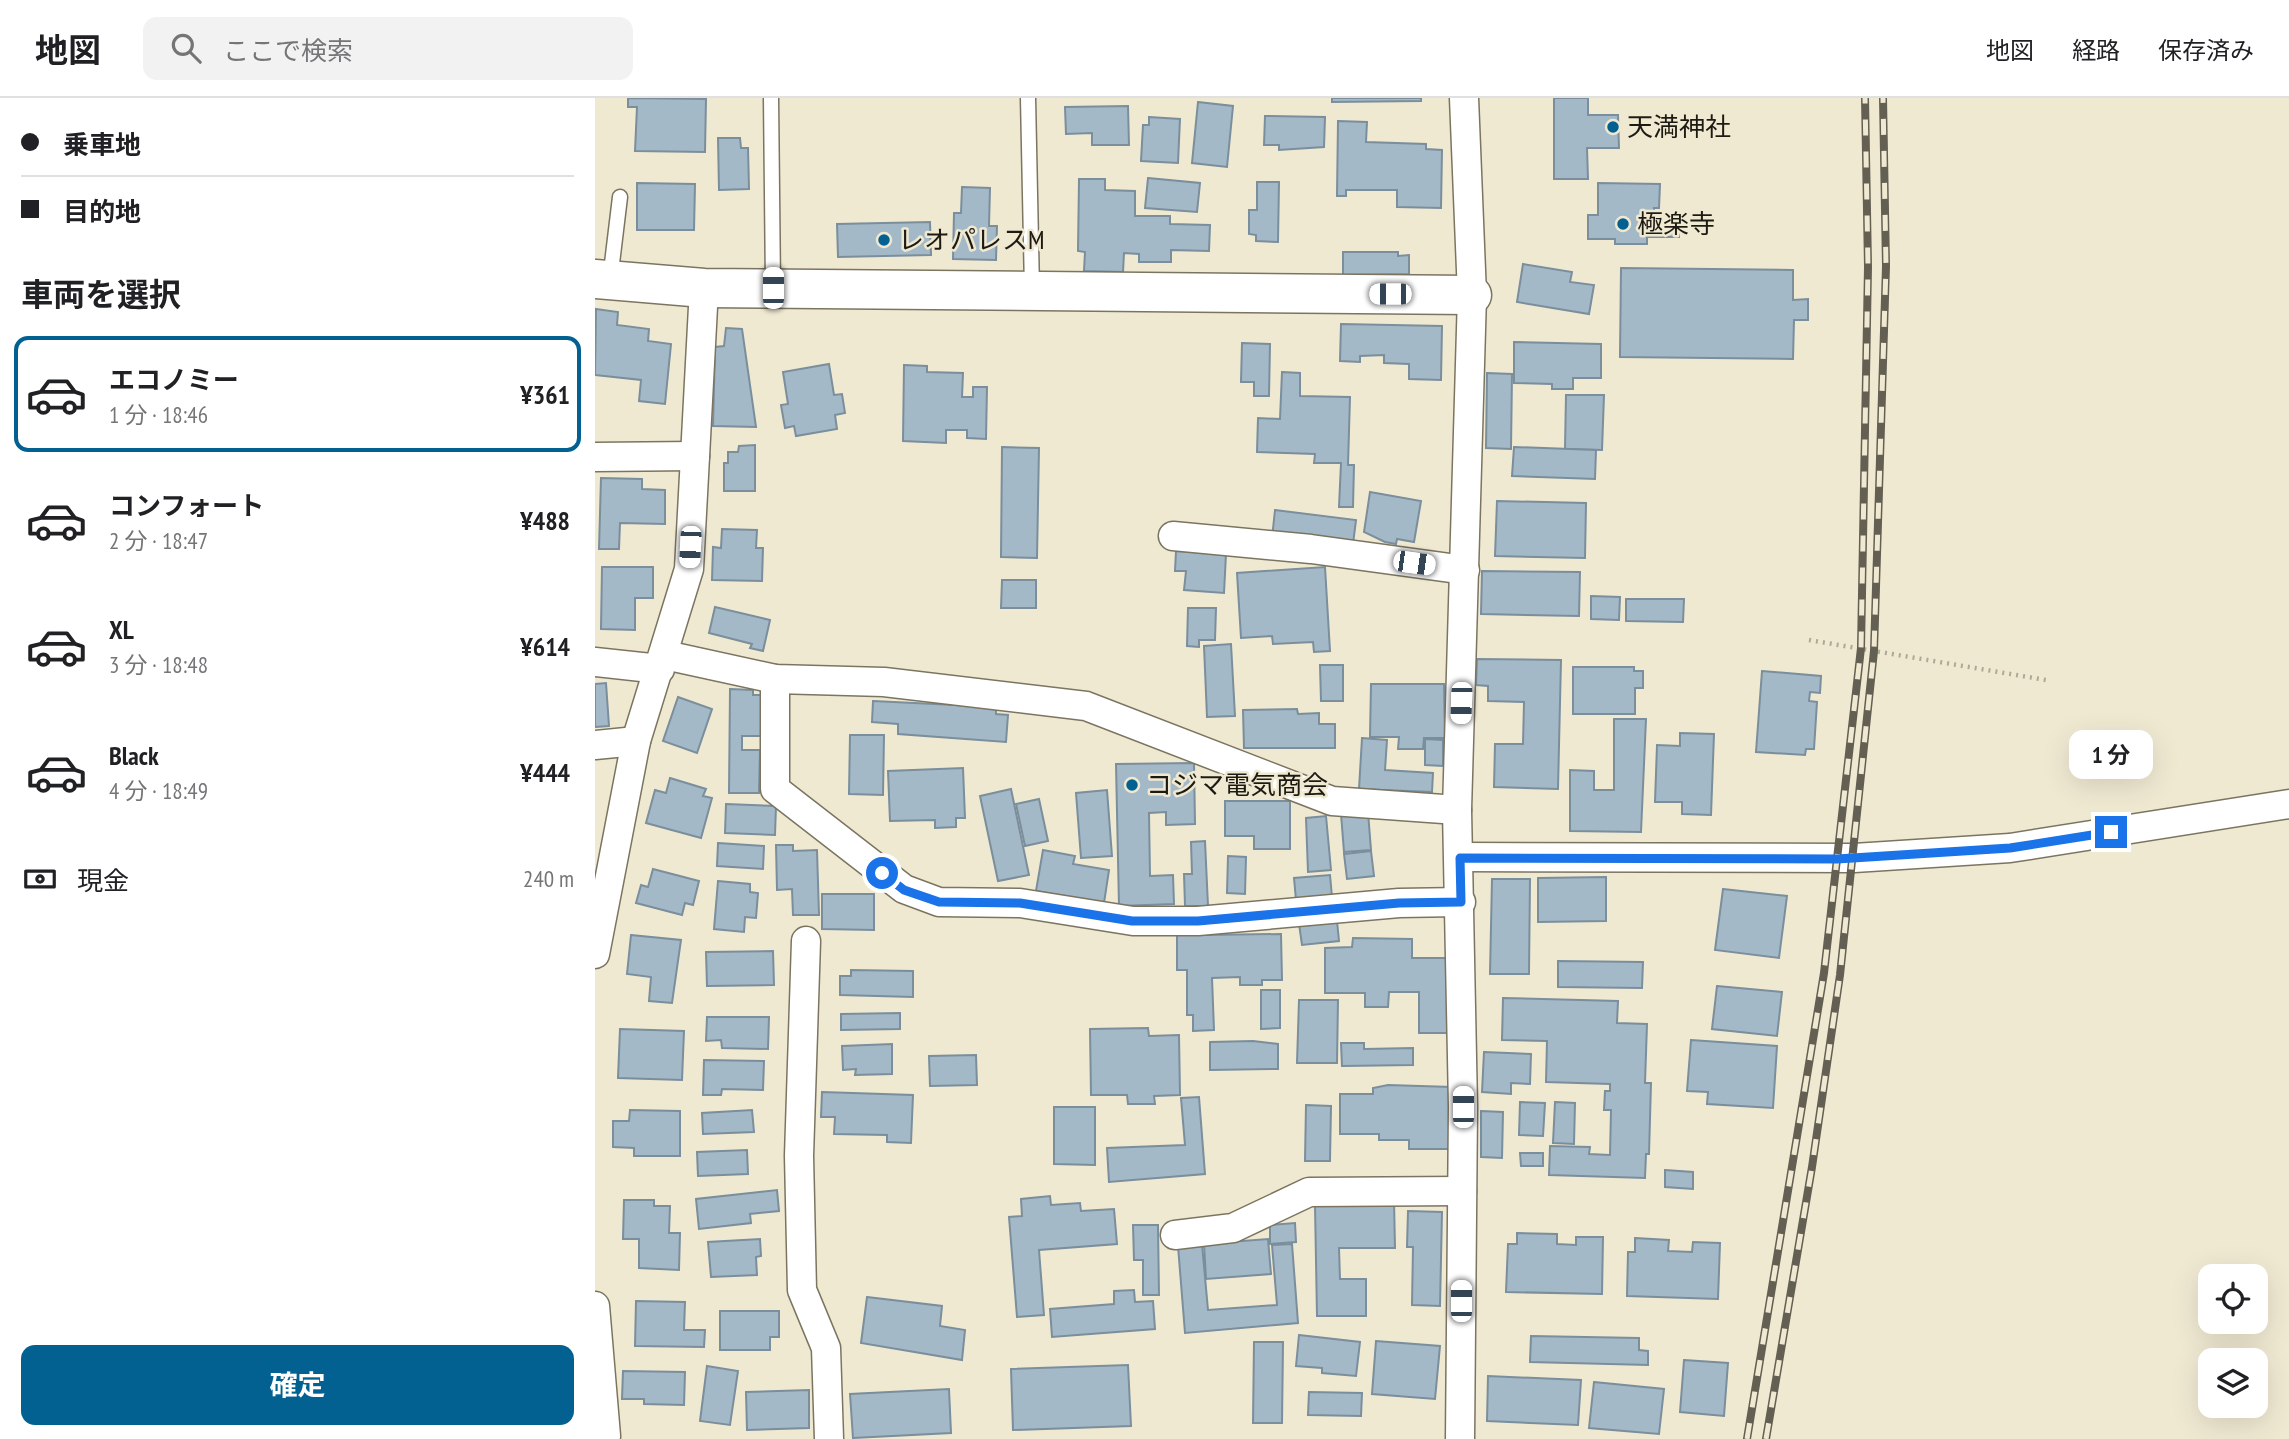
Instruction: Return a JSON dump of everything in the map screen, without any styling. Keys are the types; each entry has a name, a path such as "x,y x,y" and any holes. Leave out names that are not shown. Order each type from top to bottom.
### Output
{"street":[{"path":"1460,1439 1461,902 1457,810 1472,295 1464,98"},
{"path":"603,280 704,288 1472,295"},
{"path":"595,954 636,741 663,662 689,569 704,288"},
{"path":"595,457 695,456"},
{"path":"1173,536 1311,549 1465,570"},
{"path":"595,662 663,662 775,679 884,682 1086,706 1332,801 1457,810"},
{"path":"775,679 775,789 904,890 939,902 1020,903 1132,921 1198,921 1399,903 1461,902"},
{"path":"595,745 636,741"},
{"path":"1460,858 1837,859 2010,848 2289,804"},
{"path":"806,941 799,1156 802,1290 826,1348 829,1439"},
{"path":"1175,1235 1233,1228 1309,1192 1462,1191"},
{"path":"595,1306 609,1437"}],"lane":[{"path":"771,98 773,288"},
{"path":"1028,98 1032,291"},
{"path":"603,280 620,197"}],"path":[{"path":"1809,640 2046,680"}],"building":[{"path":"628,98 706,99 705,152 635,151 637,107 628,107"},
{"path":"1332,98 1421,98 1421,101 1332,102"},
{"path":"1554,98 1588,98 1588,115 1618,115 1619,148 1587,148 1588,179 1554,179"},
{"path":"1198,102 1233,106 1227,167 1192,163"},
{"path":"1128,106 1129,145 1092,145 1092,133 1066,134 1065,107"},
{"path":"1265,116 1325,117 1324,147 1279,150 1279,145 1264,145"},
{"path":"1149,117 1180,119 1178,163 1141,161 1143,125 1149,125"},
{"path":"1338,121 1367,122 1366,142 1426,144 1426,149 1442,150 1441,208 1397,207 1397,190 1346,190 1346,196 1337,196"},
{"path":"718,138 740,138 741,148 748,148 749,189 719,190"},
{"path":"1148,178 1200,183 1197,212 1145,208"},
{"path":"1079,179 1105,179 1105,190 1135,191 1135,216 1170,216 1170,224 1210,225 1209,251 1171,250 1171,262 1139,262 1139,254 1124,253 1123,272 1084,271 1085,252 1078,251"},
{"path":"1257,182 1279,182 1278,242 1256,241 1256,235 1249,234 1249,210 1257,210"},
{"path":"637,183 695,184 694,230 637,230"},
{"path":"1598,183 1660,184 1659,208 1654,208 1654,228 1679,228 1679,237 1647,237 1647,244 1615,244 1615,239 1588,239 1588,215 1598,215"},
{"path":"962,187 990,188 989,226 997,226 996,260 953,259 954,213 961,213"},
{"name":"レオパレスM","path":"930,222 931,255 838,257 837,224"},
{"path":"1343,252 1398,252 1398,256 1409,255 1409,274 1343,275"},
{"path":"1523,264 1572,272 1570,282 1594,285 1589,314 1517,302"},
{"path":"1621,268 1793,270 1793,300 1808,299 1808,320 1794,320 1793,359 1620,357"},
{"path":"596,309 618,312 617,325 649,329 648,341 671,344 665,404 639,401 641,380 595,375"},
{"path":"1341,324 1442,326 1441,380 1409,379 1409,364 1384,363 1384,355 1360,356 1360,362 1340,361"},
{"path":"726,328 742,329 756,427 713,426 715,347 724,346"},
{"path":"1514,342 1601,344 1601,378 1573,378 1573,389 1552,389 1552,384 1514,383"},
{"path":"1242,343 1270,344 1269,396 1254,396 1254,382 1241,382"},
{"path":"829,364 834,395 842,394 845,413 835,415 837,429 796,436 794,426 785,428 781,405 788,404 783,372"},
{"path":"904,365 927,366 927,372 963,373 962,397 973,397 973,387 987,387 986,439 967,438 967,430 946,430 946,443 903,441"},
{"path":"1282,372 1300,373 1300,396 1350,397 1348,465 1354,465 1353,507 1339,507 1341,463 1314,463 1315,454 1257,452 1258,418 1280,419"},
{"path":"1487,373 1512,374 1511,449 1486,448"},
{"path":"1566,395 1604,395 1602,450 1565,449"},
{"path":"755,445 755,491 724,491 724,463 728,463 728,452 738,452 739,446"},
{"path":"1002,447 1039,448 1037,558 1001,557"},
{"path":"1514,447 1596,450 1595,479 1512,476"},
{"path":"601,478 642,479 642,489 665,490 665,524 620,523 619,549 599,549"},
{"path":"1370,492 1421,501 1414,542 1397,539 1396,544 1385,542 1364,532"},
{"path":"1497,501 1586,503 1585,558 1495,556"},
{"path":"1275,510 1356,520 1353,544 1272,538"},
{"path":"722,529 757,530 756,548 763,548 762,581 712,580 713,547 721,548"},
{"path":"1176,551 1226,554 1224,593 1184,590 1186,571 1175,571"},
{"path":"602,567 653,567 653,598 635,598 635,630 601,629"},
{"path":"1325,567 1330,651 1314,652 1313,642 1273,644 1272,636 1241,638 1237,573"},
{"path":"1482,571 1580,572 1579,616 1481,614"},
{"path":"1002,580 1036,580 1036,608 1001,608"},
{"path":"1591,596 1620,597 1619,620 1591,619"},
{"path":"1626,599 1684,599 1683,622 1626,621"},
{"path":"715,607 770,620 763,651 750,648 752,644 709,633"},
{"path":"1188,608 1216,608 1215,640 1199,640 1199,647 1187,646"},
{"path":"1231,644 1235,716 1207,717 1204,646"},
{"path":"1477,659 1561,660 1558,789 1494,787 1495,744 1523,744 1524,702 1488,701 1488,686 1476,685"},
{"path":"1320,665 1343,665 1343,701 1321,701"},
{"path":"1573,667 1634,667 1634,671 1643,671 1643,688 1635,688 1635,714 1573,714"},
{"path":"1762,671 1821,676 1820,693 1810,692 1809,701 1817,702 1814,749 1806,749 1805,755 1756,752"},
{"path":"606,683 609,726 595,727 595,684"},
{"path":"1371,684 1444,684 1445,738 1424,738 1423,749 1398,749 1399,737 1370,737"},
{"path":"730,689 753,690 753,695 762,695 761,736 742,736 742,750 760,750 759,793 729,793"},
{"path":"678,697 712,709 697,753 663,741"},
{"path":"873,701 996,707 996,714 1008,715 1006,742 898,734 898,724 872,722"},
{"path":"1297,709 1298,714 1319,713 1319,724 1335,724 1335,748 1244,748 1243,710"},
{"path":"1614,719 1646,719 1641,832 1570,831 1570,770 1594,771 1594,790 1614,790"},
{"path":"1680,733 1714,734 1711,815 1682,814 1682,802 1655,802 1657,745 1680,746"},
{"path":"850,735 884,735 883,795 849,794"},
{"path":"1362,738 1387,740 1385,770 1433,773 1432,792 1359,789"},
{"path":"1425,739 1443,740 1443,766 1425,765"},
{"path":"1194,763 1195,824 1166,825 1166,812 1149,813 1150,876 1173,875 1174,904 1119,906 1116,764"},
{"path":"963,768 965,818 956,818 956,827 935,828 935,820 890,821 888,771"},
{"path":"670,778 706,789 703,796 712,798 701,838 646,823 655,790 666,793"},
{"path":"1011,789 1029,875 998,881 980,796"},
{"path":"1107,790 1112,856 1081,858 1076,793"},
{"path":"1039,799 1048,841 1025,846 1016,804"},
{"path":"1225,801 1290,801 1290,849 1254,849 1254,836 1225,836"},
{"path":"726,804 776,806 775,835 725,833"},
{"path":"1368,812 1371,850 1344,852 1341,814"},
{"path":"1326,816 1331,870 1308,872 1306,818"},
{"path":"1205,841 1208,906 1185,906 1184,874 1192,874 1191,842"},
{"path":"718,843 764,846 763,869 717,866"},
{"path":"776,845 793,845 793,851 817,850 819,915 793,915 792,889 777,890"},
{"path":"1043,850 1075,856 1073,864 1109,870 1104,903 1036,891"},
{"path":"1371,851 1374,876 1347,879 1344,854"},
{"path":"1228,856 1246,857 1245,894 1227,893"},
{"path":"653,869 699,881 693,905 685,903 682,915 636,903 641,885 648,887"},
{"path":"1330,875 1332,897 1296,900 1294,878"},
{"path":"1606,877 1606,921 1538,922 1538,878"},
{"path":"1492,879 1530,879 1529,974 1490,974"},
{"path":"718,881 750,884 750,892 758,893 756,918 745,917 744,932 714,929"},
{"path":"1723,889 1787,896 1779,958 1715,950"},
{"path":"822,894 874,894 874,930 822,929"},
{"path":"1337,921 1339,941 1302,945 1299,924"},
{"path":"1177,930 1205,930 1205,935 1281,934 1282,980 1262,980 1262,985 1240,985 1240,977 1212,978 1214,1030 1193,1031 1193,1015 1187,1015 1187,970 1177,970"},
{"path":"631,935 681,940 672,1003 649,1001 651,977 627,974"},
{"path":"1353,938 1412,939 1412,958 1449,958 1448,1033 1419,1033 1419,992 1389,992 1388,1007 1365,1007 1365,993 1325,993 1325,948 1352,947"},
{"path":"773,951 774,985 707,986 706,952"},
{"path":"1558,961 1643,962 1642,988 1558,987"},
{"path":"851,970 913,971 913,997 840,995 840,976 851,976"},
{"path":"1717,986 1782,992 1777,1036 1712,1029"},
{"path":"1261,990 1280,990 1280,1028 1261,1029"},
{"path":"1503,998 1618,1001 1617,1023 1647,1024 1645,1083 1651,1083 1649,1154 1646,1154 1645,1178 1549,1175 1550,1146 1590,1147 1589,1154 1610,1155 1611,1110 1604,1110 1605,1091 1610,1091 1610,1084 1546,1082 1547,1041 1502,1040"},
{"path":"1299,1000 1338,1000 1337,1063 1297,1063"},
{"path":"900,1013 900,1029 841,1030 841,1014"},
{"path":"707,1017 769,1017 768,1049 722,1048 721,1040 706,1041"},
{"path":"1148,1028 1149,1036 1179,1035 1180,1095 1154,1096 1155,1104 1128,1104 1127,1095 1091,1095 1090,1029"},
{"path":"620,1029 684,1031 682,1080 618,1078"},
{"path":"1691,1040 1777,1046 1773,1108 1707,1104 1708,1092 1687,1091"},
{"path":"1253,1041 1278,1044 1278,1069 1210,1070 1210,1042"},
{"path":"1341,1043 1364,1043 1364,1049 1413,1048 1413,1065 1342,1066"},
{"path":"892,1044 892,1074 855,1075 856,1069 843,1070 842,1046"},
{"path":"1484,1052 1531,1054 1530,1084 1511,1083 1511,1094 1482,1092"},
{"path":"976,1055 977,1085 930,1086 929,1056"},
{"path":"704,1060 764,1061 763,1090 722,1089 721,1095 703,1095"},
{"path":"1388,1085 1452,1087 1451,1149 1409,1149 1409,1140 1379,1140 1379,1134 1340,1134 1340,1094 1373,1094 1373,1088"},
{"path":"822,1092 913,1095 911,1143 887,1142 887,1135 834,1134 835,1117 821,1117"},
{"path":"1199,1097 1205,1174 1109,1182 1107,1148 1185,1145 1181,1098"},
{"path":"1520,1102 1545,1103 1543,1136 1519,1135"},
{"path":"1555,1102 1575,1103 1574,1144 1553,1143"},
{"path":"1306,1105 1331,1106 1330,1161 1305,1161"},
{"path":"1054,1107 1095,1107 1095,1165 1054,1164"},
{"path":"630,1110 680,1111 680,1156 634,1156 634,1148 613,1147 613,1121 629,1121"},
{"path":"752,1110 754,1132 703,1134 702,1113"},
{"path":"1481,1111 1503,1112 1502,1158 1481,1157"},
{"path":"747,1150 748,1174 698,1176 697,1152"},
{"path":"1520,1153 1543,1153 1543,1166 1521,1166"},
{"path":"1665,1170 1693,1172 1693,1189 1665,1187"},
{"path":"777,1190 779,1211 750,1214 751,1223 699,1229 696,1199"},
{"path":"1050,1196 1051,1205 1080,1203 1081,1211 1114,1209 1117,1244 1039,1250 1044,1315 1017,1317 1009,1217 1022,1216 1021,1199"},
{"path":"624,1200 654,1200 654,1206 670,1206 669,1233 680,1233 679,1270 639,1268 639,1239 623,1239"},
{"path":"1394,1200 1395,1248 1339,1248 1340,1279 1366,1279 1366,1316 1317,1316 1315,1205"},
{"path":"1408,1211 1442,1212 1440,1306 1412,1305 1413,1247 1407,1247"},
{"path":"1295,1223 1296,1242 1270,1244 1270,1225"},
{"path":"1133,1225 1158,1225 1159,1295 1143,1295 1143,1260 1134,1260"},
{"path":"1517,1233 1557,1234 1557,1244 1576,1245 1576,1237 1603,1237 1602,1294 1506,1292 1508,1244 1517,1244"},
{"path":"1635,1238 1669,1240 1668,1251 1692,1252 1693,1242 1720,1243 1718,1299 1627,1296 1628,1252 1635,1252"},
{"path":"760,1239 761,1256 756,1257 757,1275 711,1277 708,1242"},
{"path":"1268,1239 1271,1274 1206,1279 1204,1244"},
{"path":"1202,1244 1208,1310 1277,1305 1272,1245 1292,1244 1298,1323 1185,1333 1178,1246"},
{"path":"1134,1290 1135,1302 1153,1301 1155,1329 1052,1337 1050,1309 1114,1304 1114,1291"},
{"path":"867,1297 942,1306 940,1326 965,1330 962,1360 861,1343"},
{"path":"636,1301 685,1302 684,1330 705,1330 704,1347 635,1346"},
{"path":"720,1311 779,1311 779,1337 770,1337 770,1350 720,1350"},
{"path":"1299,1335 1360,1342 1356,1376 1322,1373 1322,1368 1296,1366"},
{"path":"1531,1336 1639,1338 1639,1350 1648,1351 1648,1365 1530,1362"},
{"path":"1376,1341 1440,1346 1435,1399 1372,1394"},
{"path":"1254,1342 1283,1342 1282,1423 1253,1423"},
{"path":"1684,1360 1728,1363 1724,1416 1680,1412"},
{"path":"1128,1365 1131,1426 1013,1430 1011,1369"},
{"path":"707,1366 738,1371 730,1425 700,1421"},
{"path":"623,1371 685,1372 684,1405 644,1404 644,1399 622,1399"},
{"path":"1488,1376 1581,1380 1578,1425 1487,1421"},
{"path":"1594,1382 1664,1389 1659,1434 1589,1428"},
{"path":"949,1389 951,1433 853,1438 850,1394"},
{"path":"809,1390 809,1428 747,1430 746,1392"},
{"path":"1309,1392 1362,1393 1361,1416 1308,1415"}],"railway":[{"path":"1747,1439 1824,973 1861,648 1868,267 1865,98"},
{"path":"1766,1439 1812,1167 1840,975 1874,651 1886,266 1883,98"}],"place":[{"name":"天満神社","path":"1613,127"},
{"name":"極楽寺","path":"1623,224"},
{"name":"レオパレスM","path":"884,240"},
{"name":"コジマ電気商会","path":"1132,785"}],"route":[{"path":"882,873 904,890 939,902 1020,903 1132,921 1198,921 1399,903 1461,902 1460,858 1837,859 2010,848 2111,832"}]}
